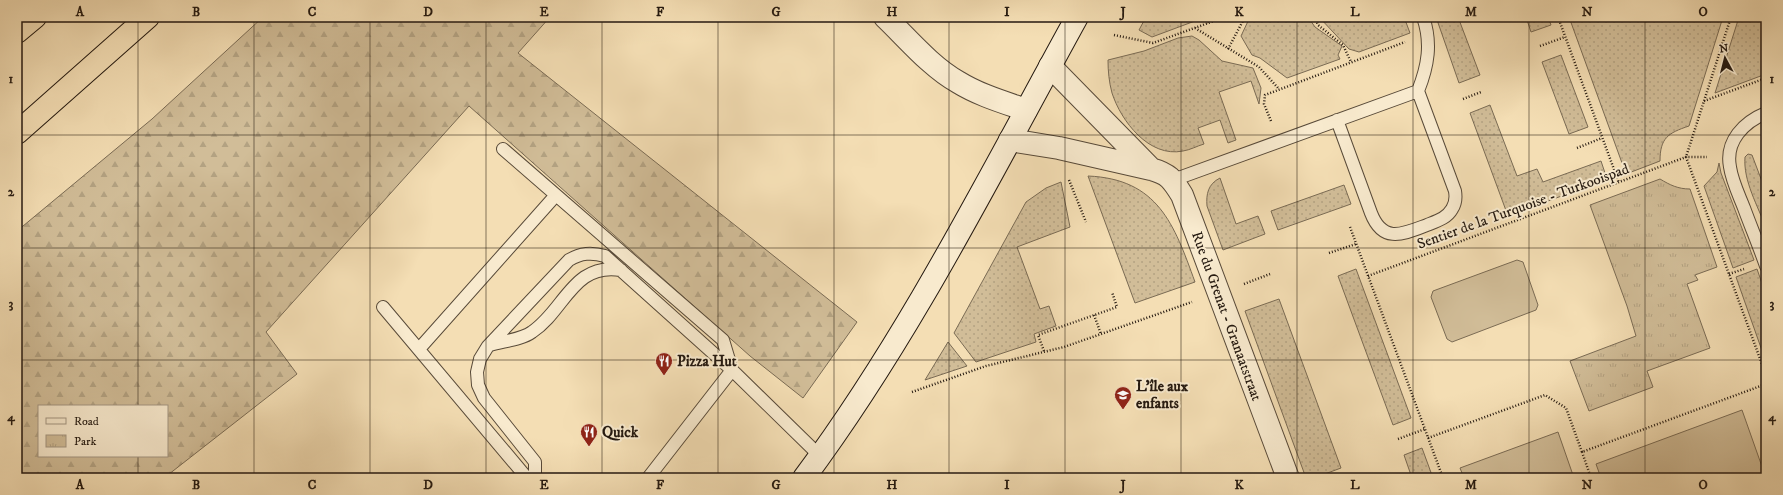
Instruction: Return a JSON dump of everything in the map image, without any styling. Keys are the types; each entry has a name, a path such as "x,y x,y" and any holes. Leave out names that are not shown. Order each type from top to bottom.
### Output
{"highway":[{"path":"17,32 34,17"},
{"path":"17,133 148,17"}],"street":[{"path":"884,17 944,73 957,82 1026,110"},
{"path":"804,478 863,391 944,260 1077,17"},
{"path":"1050,66 1150,169"},
{"path":"1010,140 1059,148 1164,172 1173,180"},
{"name":"Rue du Grenat - Granaatstraat","path":"1173,180 1182,195 1288,478"}],"lane":[{"path":"1337,120 1376,223 1384,231 1392,234 1407,233 1447,215 1456,200 1455,191 1418,91 1427,62 1428,47 1423,17"},
{"path":"1173,180 1418,91"},
{"path":"1766,113 1749,122 1739,132 1734,139 1729,157 1732,175 1766,266"},
{"path":"503,149 724,340 732,370"},
{"path":"419,348 556,195"},
{"path":"535,478 535,462 484,398 477,372 480,359 488,346 569,260 584,254 594,253 605,256 621,270 732,370 820,456"},
{"path":"488,346 531,333 541,325 588,274 607,268 621,270"},
{"path":"383,307 527,478"},
{"path":"648,478 732,370"}],"path":[{"path":"1206,17 1208,23"},
{"path":"1114,35 1152,43 1224,17"},
{"path":"1228,49 1244,17"},
{"path":"1315,17 1318,25 1343,45 1350,62"},
{"path":"1558,17 1618,183"},
{"path":"1194,28 1259,67 1279,90"},
{"path":"1540,46 1565,37"},
{"path":"1273,127 1264,104 1265,94 1407,41"},
{"path":"1704,101 1766,78"},
{"path":"1463,99 1481,92"},
{"path":"1577,148 1602,138"},
{"name":"Sentier de la Turquoise - Turkooispad","path":"1368,276 1686,157"},
{"path":"1068,176 1086,222"},
{"path":"1348,222 1443,478"},
{"path":"1330,254 1356,244"},
{"path":"1238,286 1270,274"},
{"path":"1044,351 1038,335 1117,307 1112,292"},
{"path":"912,392 986,366 1101,334 1197,300"},
{"path":"1094,315 1101,334"},
{"path":"1582,452 1766,384"},
{"path":"1428,438 1544,395 1566,408 1591,478"},
{"path":"1398,439 1425,429"}],"green space":[{"path":"263,17 550,17 518,53 857,322 803,398 750,356 469,106 266,332 297,374 164,478 17,478 17,231 152,119"},
{"path":"1146,17 1203,18 1152,37 1139,30"},
{"path":"1250,17 1252,17 1254,21 1266,17 1308,17 1315,27 1342,46 1338,55 1340,59 1287,78 1260,58 1252,55 1241,36"},
{"path":"1319,17 1404,17 1410,33 1359,52 1349,49"},
{"path":"1436,17 1458,17 1480,75 1459,83"},
{"path":"1526,17 1548,17 1551,25 1531,32"},
{"path":"1569,17 1723,17 1689,126 1676,131 1667,138 1660,153 1660,161 1626,174"},
{"path":"1739,17 1766,17 1766,74 1715,93"},
{"path":"1192,36 1199,40 1222,61 1253,68 1261,88 1259,104 1251,81 1219,92 1236,140 1228,143 1220,120 1198,128 1204,144 1183,151 1171,152 1159,149 1148,143 1129,126 1116,104 1112,93 1108,60 1144,51 1178,38"},
{"path":"1561,55 1588,127 1569,134 1542,62"},
{"path":"1490,105 1517,176 1537,169 1543,182 1601,161 1607,179 1508,216 1470,113"},
{"path":"1748,154 1752,155 1766,192 1766,228 1746,175 1745,157"},
{"path":"1719,163 1721,173 1754,260 1733,268 1704,186 1717,172"},
{"path":"1088,176 1112,179 1131,186 1147,196 1160,208 1179,241 1195,282 1135,303"},
{"path":"1220,178 1236,224 1258,216 1265,234 1223,250 1207,206 1210,186"},
{"path":"1660,179 1674,186 1690,189 1717,267 1695,275 1698,280 1687,284 1710,348 1647,371 1653,387 1589,411 1570,361 1636,336 1627,306 1590,205"},
{"path":"1061,182 1070,227 1017,247 1040,309 1049,306 1056,326 1034,334 1036,342 976,362 954,333 1026,202 1046,188"},
{"path":"1344,185 1351,204 1278,230 1271,211"},
{"path":"1517,260 1523,262 1538,305 1536,310 1452,342 1447,339 1431,297 1433,291"},
{"path":"1356,269 1411,418 1393,425 1338,276"},
{"path":"1757,269 1766,295 1766,362 1736,277"},
{"path":"1279,299 1341,468 1314,478 1306,478 1245,311"},
{"path":"948,342 967,366 925,380"},
{"path":"1742,410 1766,478 1601,478 1596,464"},
{"path":"1558,432 1574,478 1464,478 1460,468"},
{"path":"1422,448 1433,478 1412,478 1404,455"}],"place":[{"name":"Pizza Hut","path":"664,376"},
{"name":"L'île aux enfants","path":"1123,410"},
{"name":"Quick","path":"589,447"}]}
